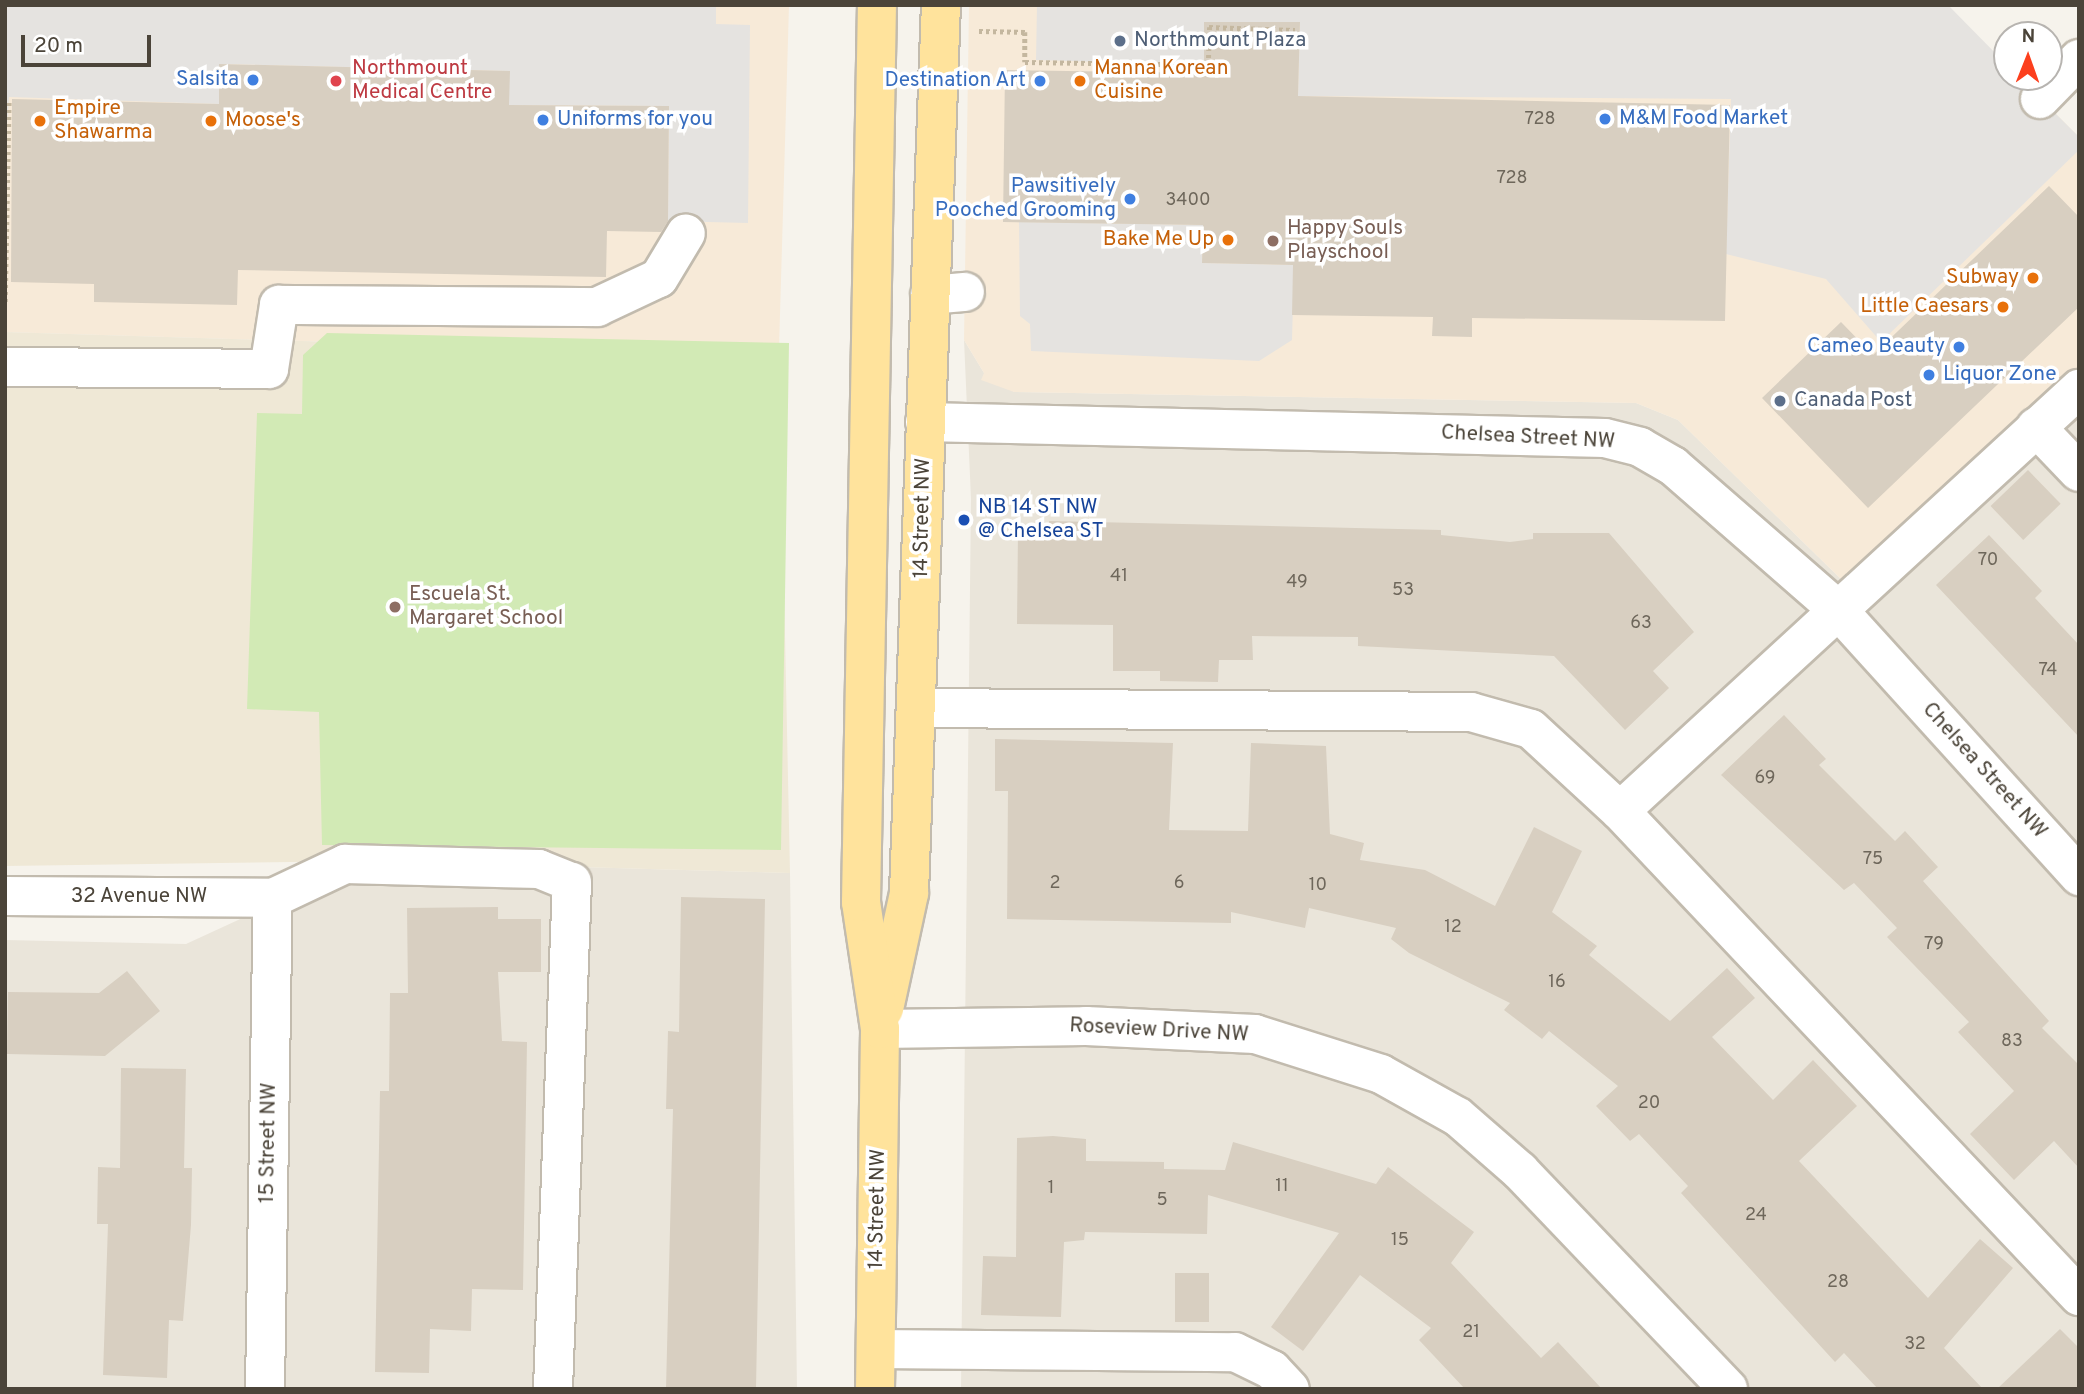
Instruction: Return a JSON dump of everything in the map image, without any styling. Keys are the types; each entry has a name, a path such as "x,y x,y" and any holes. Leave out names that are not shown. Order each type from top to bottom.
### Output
{"main road":[{"name":"14 Street NW","path":"875,1389 880,1028 861,902 877,5"},
{"name":"14 Street NW","path":"880,1028 909,893 918,708 925,422 947,294 953,18"}],"street":[{"path":"2040,99 2079,60"},
{"path":"5,367 269,369 279,305 597,307 659,278 686,233"},
{"path":"1620,811 2079,389"},
{"name":"Chelsea Street NW","path":"925,422 1605,438 1640,447 1673,466 1839,611 2079,876"},
{"path":"2036,427 2079,472"},
{"path":"918,708 1471,712 1531,729 1620,811 2079,1296"},
{"path":"273,898 345,864 538,869 572,881 554,1389"},
{"name":"32 Avenue NW","path":"5,896 273,898"},
{"name":"15 Street NW","path":"265,1389 273,898"},
{"name":"Roseview Drive NW","path":"880,1028 1086,1026 1255,1034 1381,1074 1458,1117 1520,1171 1728,1389"},
{"path":"876,1349 1235,1352 1272,1370 1290,1389"}],"path":[{"path":"953,18 1026,32 1025,62 1208,65 1209,27 1295,30"},
{"path":"5,302 9,102"}],"shaded area":[{"path":"5,5 789,5 779,349 693,353 5,332"},
{"path":"5,5 716,5 716,24 750,25 748,223 668,221 669,106 509,105 509,71 220,64 219,104 9,97 5,155"},
{"path":"969,5 1948,5 1993,60 1993,91 2033,91 2079,137 2079,372 1844,582 1678,420 1636,403 1014,392 981,380 984,373 964,340"},
{"path":"1037,5 1948,5 1993,51 1993,91 2033,91 2079,137 2079,150 1881,342 1826,279 1726,254 1731,99 1298,96 1300,22 1204,22 1204,65 1036,60"},
{"path":"1019,222 1203,225 1202,263 1294,265 1292,340 1259,361 1031,351 1030,324 1020,316"},
{"name":"Escuela St. Margaret School","path":"5,332 693,353 779,349 790,873 366,861 5,866"},
{"path":"964,340 984,373 1014,392 1636,403 1678,420 1844,582 2079,372 2079,1389 961,1389 971,499"},
{"path":"366,861 790,873 797,1389 5,1389 5,940 186,944"}],"green space":[{"name":"Escuela St. Margaret School","path":"327,333 789,343 781,850 322,845 319,712 247,709 257,413 302,414 303,355"}],"building":[{"path":"1204,22 1300,22 1298,96 1730,105 1725,321 1472,318 1472,337 1432,336 1433,317 1292,315 1293,265 1202,263 1203,225 1003,222 1005,70 1204,73"},
{"path":"219,64 510,71 509,105 669,106 668,221 661,232 607,231 606,277 238,270 237,305 94,302 94,284 11,282 12,99 219,104"},
{"path":"2049,186 2079,217 2079,307 1868,508 1762,398 1841,322 1873,355"},
{"path":"2028,470 2061,504 2023,540 1991,506"},
{"path":"1049,521 1441,530 1441,535 1510,542 1533,539 1533,533 1609,533 1694,632 1653,671 1669,688 1625,730 1554,656 1358,646 1358,637 1252,636 1253,660 1219,660 1218,682 1160,681 1160,671 1113,671 1113,625 1017,624 1018,530 1049,530"},
{"path":"1989,535 2042,591 2035,598 2079,645 2079,737 1936,585"},
{"path":"1784,715 1826,759 1819,765 1895,841 1905,831 1938,867 1923,881 2049,1021 2042,1028 2079,1065 2079,1168 2054,1141 2014,1180 1970,1134 2014,1091 1958,1032 1969,1022 1887,937 1897,928 1854,883 1844,890 1721,775"},
{"path":"995,739 1173,743 1169,830 1248,831 1251,743 1326,746 1330,834 1364,843 1360,860 1425,870 1495,906 1534,827 1582,851 1552,912 1597,946 1589,955 1670,1021 1727,968 1755,998 1712,1037 1773,1100 1813,1060 1857,1106 1799,1161 1928,1298 1980,1239 2013,1268 1944,1348 1983,1389 1878,1389 1844,1353 1835,1362 1681,1193 1688,1186 1639,1134 1630,1141 1596,1106 1618,1086 1549,1031 1542,1039 1504,1010 1510,1003 1409,953 1391,939 1396,928 1309,908 1305,928 1231,912 1231,923 1007,919 1008,791 995,791"},
{"path":"681,897 765,899 756,1389 666,1389 673,1109 666,1109 668,1031 679,1032"},
{"path":"498,907 498,919 541,919 541,972 498,972 502,1041 527,1042 523,1290 472,1289 471,1331 430,1329 429,1373 375,1372 380,1091 389,1091 390,993 408,993 407,908"},
{"path":"127,971 160,1011 105,1056 7,1054 8,992 99,993"},
{"path":"121,1068 186,1069 184,1168 192,1168 191,1225 183,1321 169,1320 167,1378 103,1375 108,1224 97,1224 98,1167 120,1168"},
{"path":"1053,1136 1086,1139 1086,1161 1164,1162 1164,1169 1225,1170 1233,1142 1376,1184 1388,1167 1474,1232 1451,1263 1541,1358 1558,1342 1602,1389 1465,1389 1419,1340 1431,1328 1360,1275 1303,1351 1271,1327 1339,1233 1208,1195 1207,1234 1085,1232 1084,1240 1064,1242 1061,1317 981,1315 983,1256 1016,1257 1017,1138"},
{"path":"1175,1273 1209,1273 1209,1322 1175,1322"},
{"path":"2060,1329 2079,1348 2079,1389 1997,1389"}],"place":[{"name":"Northmount Plaza","path":"1120,41"},
{"name":"Salsita","path":"253,80"},
{"name":"Northmount Medical Centre","path":"336,81"},
{"name":"Destination Art","path":"1040,81"},
{"name":"Manna Korean Cuisine","path":"1080,81"},
{"name":"M&M Food Market","path":"1605,119"},
{"name":"Uniforms for you","path":"543,120"},
{"name":"Empire Shawarma","path":"40,121"},
{"name":"Moose's","path":"211,121"},
{"name":"Pawsitively Pooched Grooming","path":"1130,199"},
{"name":"Bake Me Up","path":"1228,240"},
{"name":"Happy Souls Playschool","path":"1273,241"},
{"name":"Subway","path":"2033,278"},
{"name":"Little Caesars","path":"2003,307"},
{"name":"Cameo Beauty","path":"1959,347"},
{"name":"Liquor Zone","path":"1929,375"},
{"name":"Canada Post","path":"1780,401"},
{"name":"NB 14 ST NW @ Chelsea ST","path":"964,520"},
{"name":"Escuela St. Margaret School","path":"395,607"}]}
